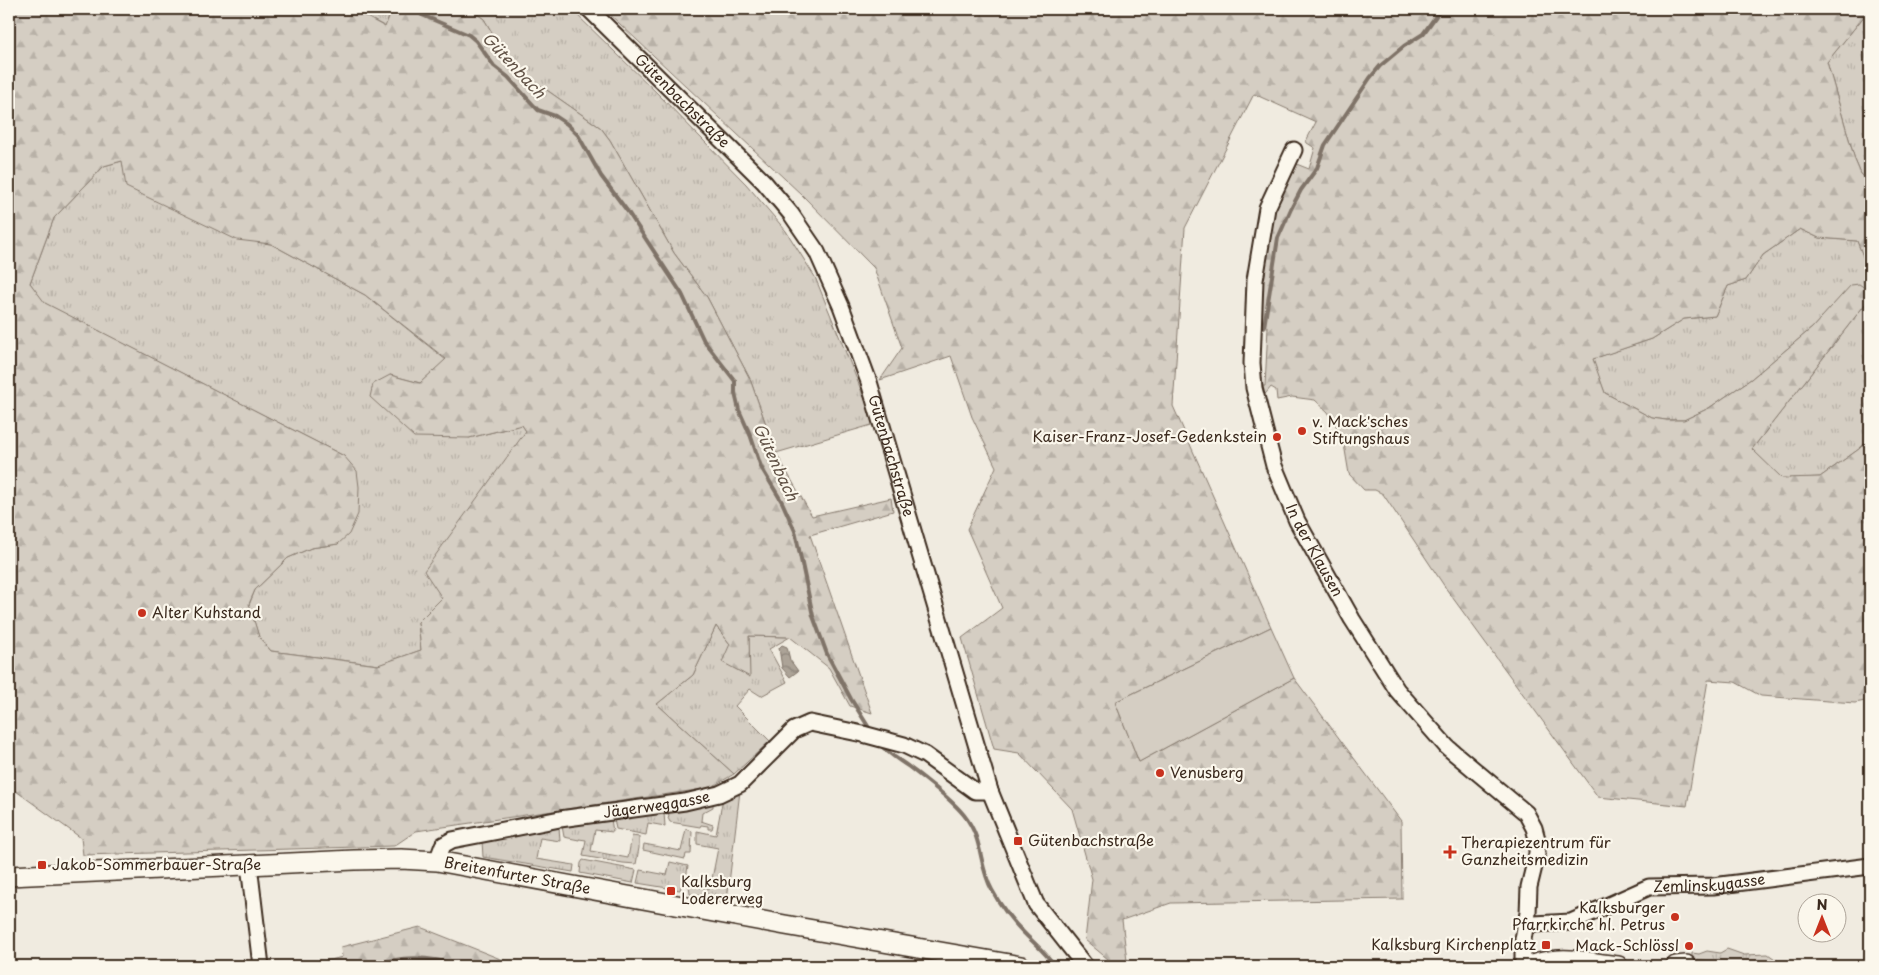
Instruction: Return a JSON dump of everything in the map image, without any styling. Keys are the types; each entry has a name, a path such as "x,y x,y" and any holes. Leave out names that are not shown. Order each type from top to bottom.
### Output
{"main road":[{"name":"Breitenfurter Straße","path":"9,876 401,859 437,861 798,928 1021,966"},
{"path":"1528,966 1543,961 1563,959 1618,966"}],"street":[{"name":"Gütenbachstraße","path":"589,9 764,182 791,214 817,252 841,306 869,382 990,792 1036,904 1085,966"},
{"name":"In der Klausen","path":"1294,150 1267,208 1255,280 1252,354 1254,388 1274,466 1302,529 1352,619 1396,690 1447,747 1526,813 1534,828 1537,839 1537,854 1529,887 1523,939 1523,966"},
{"name":"Jägerweggasse","path":"437,861 443,845 452,840 560,819 685,802 719,794 740,784 794,730 810,723 892,741 913,748 975,791 990,792"},
{"path":"249,865 261,966"},
{"name":"Zemlinskygasse","path":"1525,926 1570,922 1649,887 1703,886 1870,866"}],"green space":[{"path":"9,9 352,9 385,27 392,9 470,9 484,19 511,65 601,128 610,140 674,253 707,297 750,379 776,453 812,516 891,498 893,511 810,535 872,713 850,706 829,668 790,637 749,636 750,677 722,662 730,644 716,626 693,675 657,704 734,774 710,788 416,831 394,846 83,855 81,838 9,786","holes":["122,161 126,187 237,240 271,244 365,295 446,359 420,383 390,375 373,384 370,397 414,437 469,438 522,425 526,431 424,571 442,598 418,622 421,650 378,665 271,651 259,637 249,604 255,590 288,558 311,548 338,544 349,534 358,514 359,487 357,471 344,456 45,303 30,283 54,218 104,166"]},
{"path":"352,9 392,9 386,27"},
{"path":"470,9 571,9 746,184 786,231 815,277 875,424 776,453 750,379 707,297 674,253 610,140 601,128 511,65 484,19"},
{"path":"604,9 1870,9 1827,62 1855,160 1861,174 1870,182 1870,261 1865,261 1857,241 1819,238 1800,229 1763,255 1746,280 1728,286 1715,316 1684,319 1652,339 1593,359 1605,393 1652,418 1684,420 1709,408 1751,379 1812,328 1851,285 1859,284 1865,288 1868,294 1866,303 1752,449 1782,478 1820,477 1859,449 1870,438 1870,700 1855,703 1761,696 1735,682 1708,680 1687,806 1598,797 1447,590 1383,494 1375,490 1364,490 1349,474 1344,444 1328,412 1315,400 1292,397 1277,400 1276,390 1271,387 1261,399 1260,386 1265,386 1268,327 1258,326 1259,300 1269,217 1294,163 1309,169 1315,148 1306,141 1316,122 1254,94 1185,228 1173,406 1271,627 1115,702 1139,762 1294,678 1401,821 1402,899 1171,903 1122,920 1127,961 1115,965 1085,940 1092,879 1072,809 1019,753 994,749 962,638 1002,608 967,529 996,467 972,417 951,356 880,380 902,348 874,268 802,195"},
{"path":"1870,9 1870,182 1861,174 1855,160 1827,62"},
{"name":"Alter Kuhstand","path":"122,161 237,239 271,244 365,295 446,360 420,383 390,375 469,438 522,425 526,431 442,598 418,622 421,650 379,665 271,651 259,637 249,605 255,590 288,558 311,548 338,544 344,456 44,303 30,283 54,218 104,166"},
{"path":"1800,229 1819,238 1857,241 1865,261 1870,261 1870,438 1859,449 1820,477 1782,479 1752,449 1866,303 1851,286 1812,328 1751,379 1709,408 1684,420 1652,418 1605,393 1592,359 1652,339 1684,319 1715,316 1728,286 1746,280 1763,255"},
{"path":"716,626 730,644 749,677 749,636 790,637 769,649 787,682 761,696 750,689 735,706 770,741 734,774 657,704 693,675"},
{"path":"1271,627 1294,678 1139,762 1115,702"},
{"path":"740,791 727,900 690,894 689,885 710,889 718,848 697,844 697,831 716,835 723,798"},
{"path":"713,803 713,807 702,813 701,821 713,825 712,829 708,829 708,826 701,825 700,827 670,822 668,818 667,812"},
{"path":"664,813 665,826 648,823 646,835 616,829 614,819"},
{"path":"611,819 613,832 595,830 591,851 628,858 632,836 639,837 636,864 583,856 586,840 564,837 562,826"},
{"path":"559,827 560,841 540,838 536,859 574,865 573,872 483,857 482,841"},
{"path":"686,829 692,831 691,854 686,854 685,859 643,850 644,844 681,851"},
{"path":"583,860 636,870 633,883 580,873"},
{"path":"670,862 688,866 686,878 680,890 637,883 640,870 667,875"},
{"path":"420,927 518,966 309,966 342,957 341,947"},
{"path":"1727,949 1744,955 1768,954 1785,966 1728,966 1712,961 1692,959 1692,953 1699,954 1707,951 1720,953"}],"water":[{"path":"782,645 787,647 790,660 798,671 790,677 782,668 779,648"}],"waterway":[{"name":"Gütenbach","path":"415,9 422,15 469,35 476,41 494,66 508,77 538,110 555,116 578,135 601,176 628,212 682,294 704,341 735,381 735,393 739,410 761,467 782,502 795,531 813,616 827,654 871,731"},
{"path":"1264,327 1278,238 1301,190 1317,168 1325,145 1380,66 1404,46 1423,34 1441,9"},
{"name":"Gütenbach","path":"879,743 938,790 964,815 975,834 988,881 995,896 1015,923 1055,966"},
{"path":"374,966 407,958 428,959 461,966"}],"place":[{"name":"v. Mack'sches Stiftungshaus","path":"1302,431"},
{"name":"Kaiser-Franz-Josef-Gedenkstein","path":"1277,437"},
{"name":"Alter Kuhstand","path":"142,613"},
{"name":"Venusberg","path":"1160,773"},
{"name":"Gütenbachstraße","path":"1018,841"},
{"name":"Therapiezentrum für Ganzheitsmedizin","path":"1450,852"},
{"name":"Jakob-Sommerbauer-Straße","path":"42,865"},
{"name":"Kalksburg Lodererweg","path":"671,891"},
{"name":"Kalksburger Pfarrkirche hl. Petrus","path":"1675,917"},
{"name":"Kalksburg Kirchenplatz","path":"1546,945"},
{"name":"Mack-Schlössl","path":"1689,946"}]}
